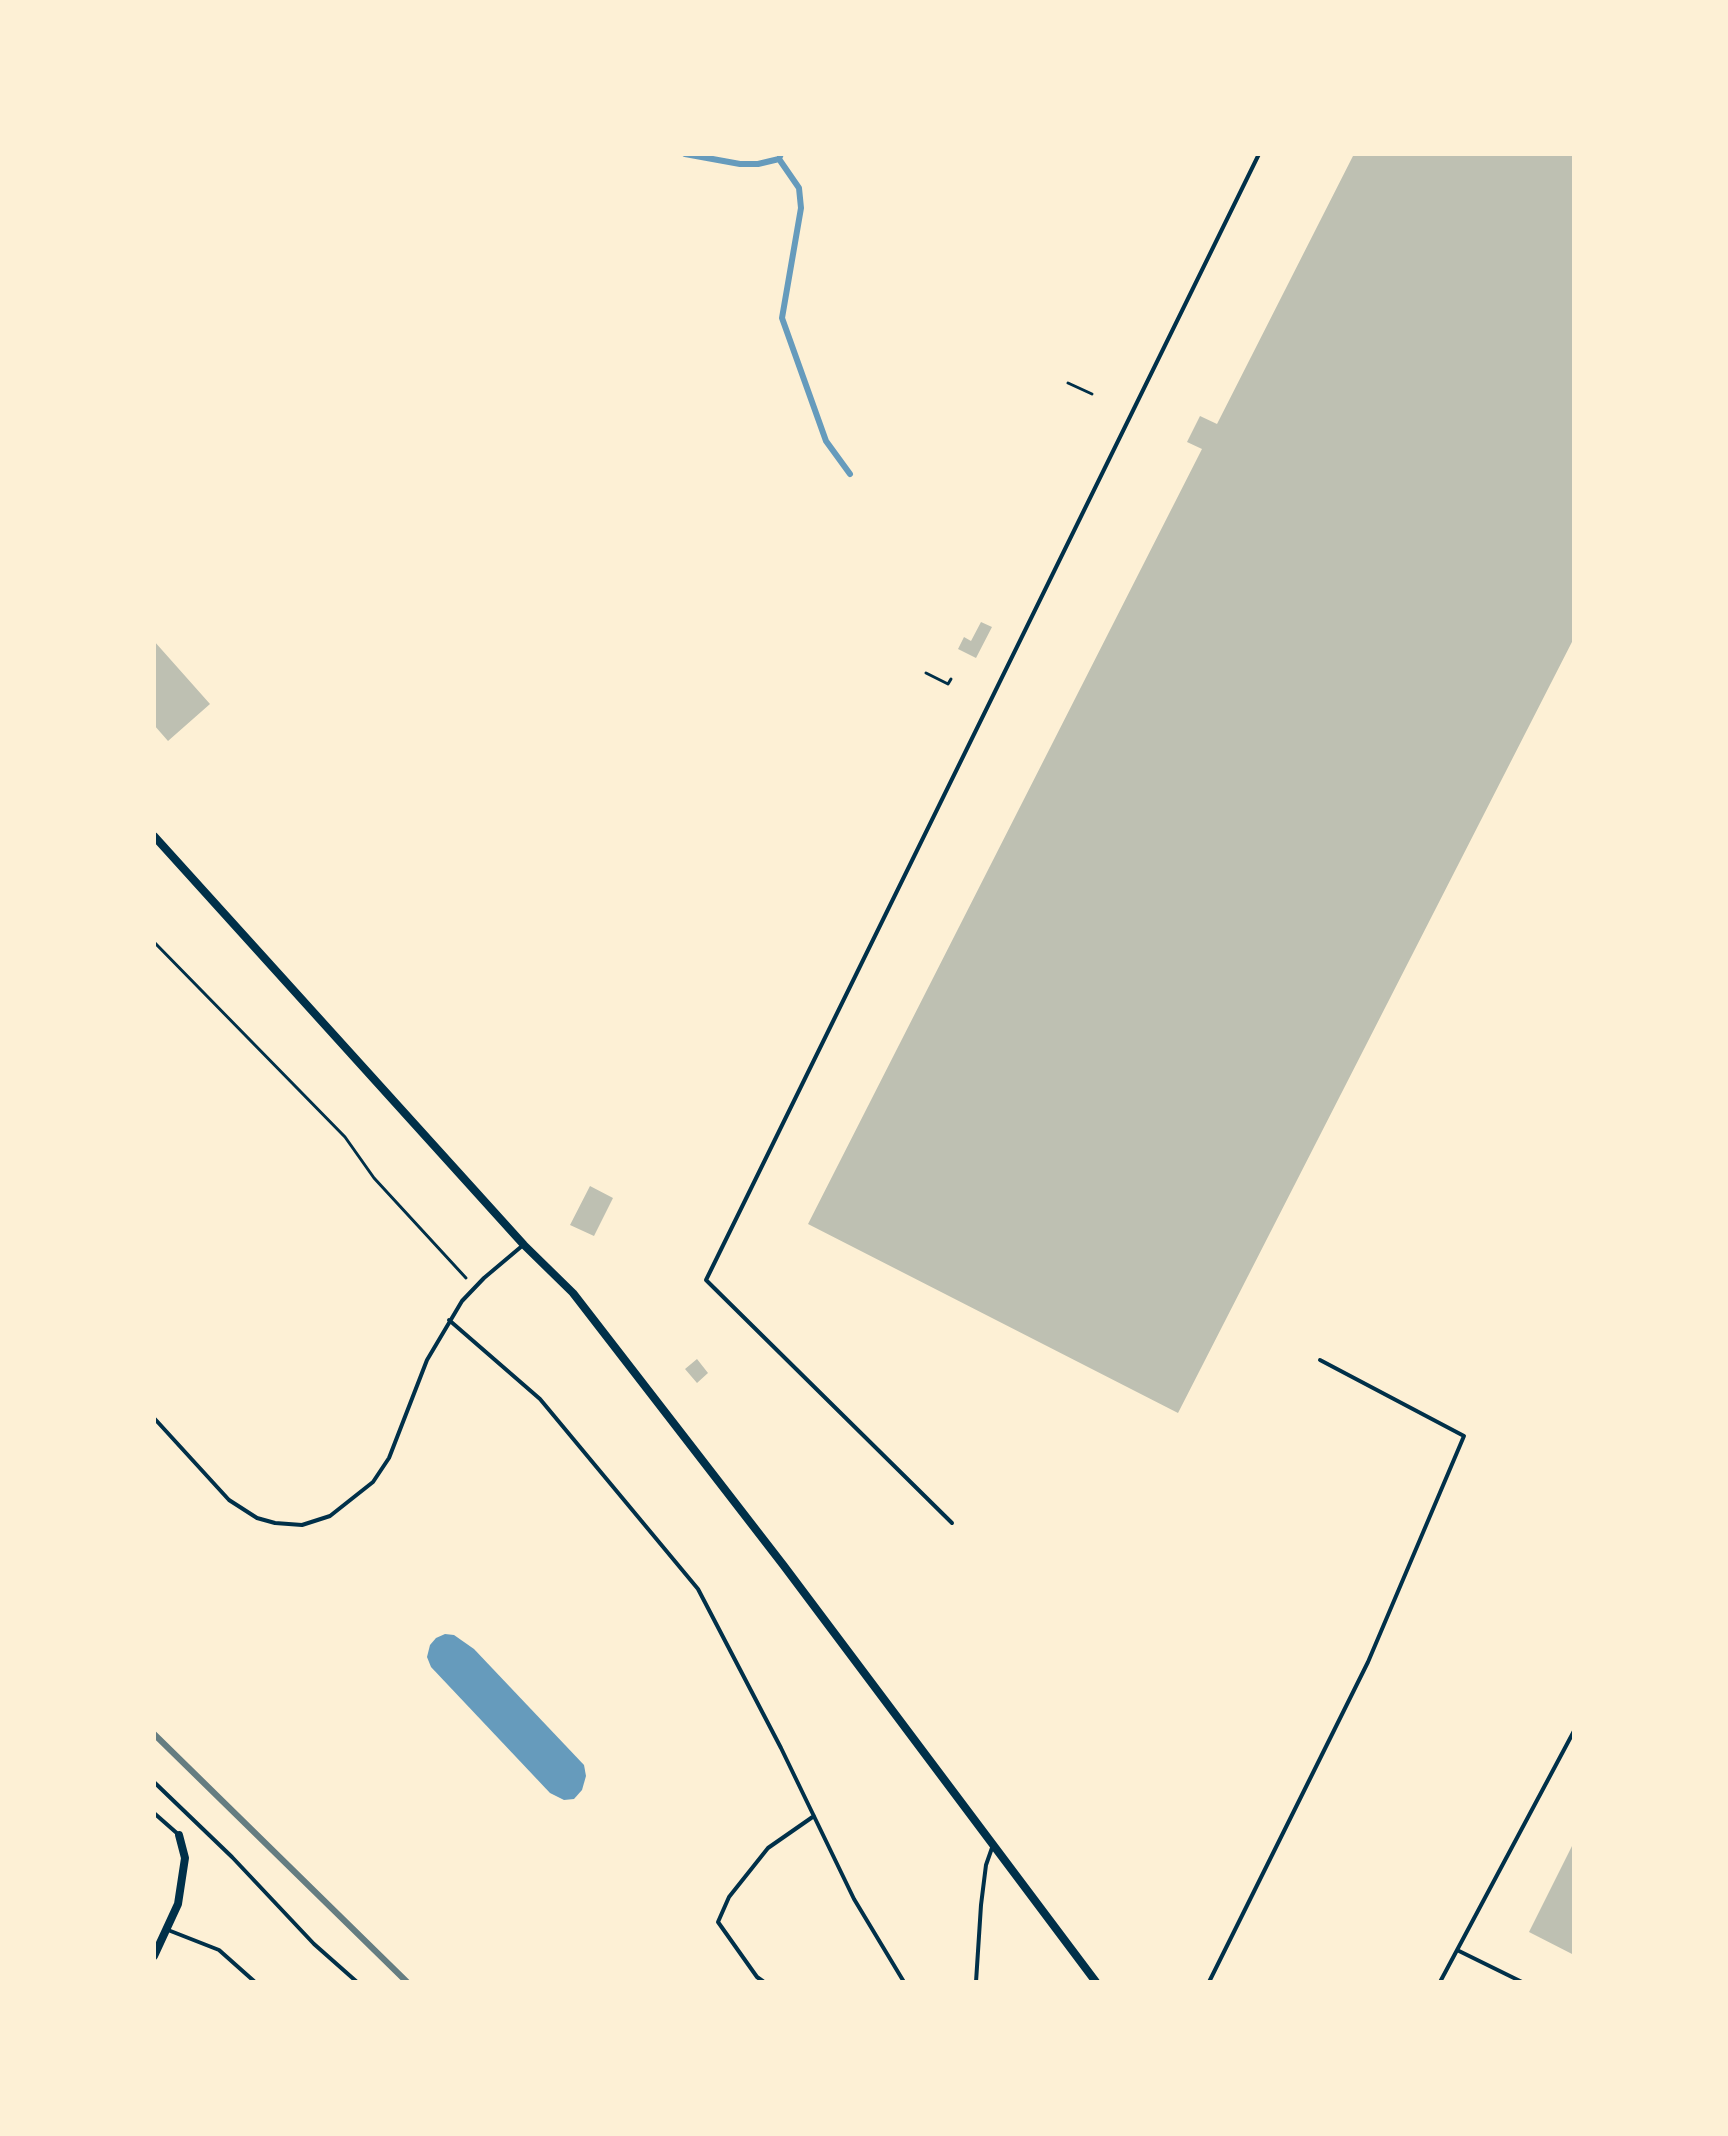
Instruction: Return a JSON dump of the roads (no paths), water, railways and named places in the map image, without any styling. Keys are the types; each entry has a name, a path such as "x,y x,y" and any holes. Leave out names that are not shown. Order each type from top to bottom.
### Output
{"street":[{"path":"154,836 524,1245 573,1293 1096,1982"},
{"path":"154,1956 178,1904 185,1858 179,1835"}],"lane":[{"path":"952,1523 706,1280 1259,154"},
{"path":"154,1418 229,1500 257,1518 302,1525 330,1516 373,1482 389,1458 427,1360 449,1320 474,1287 524,1245"},
{"path":"449,1320 540,1399 698,1589 781,1748 854,1899 904,1982"},
{"path":"1209,1982 1368,1662 1464,1436 1320,1360"},
{"path":"1440,1982 1574,1731"},
{"path":"154,1782 232,1857 314,1944 357,1982"},
{"path":"154,1813 179,1835"},
{"path":"764,1982 757,1977 718,1922 729,1897 768,1848 814,1816"},
{"path":"976,1982 981,1905 986,1865 993,1843"},
{"path":"168,1930 219,1950 255,1982"},
{"path":"1457,1950 1522,1982"}],"water":[{"path":"445,1634 454,1635 474,1649 584,1765 586,1776 582,1790 574,1799 564,1800 550,1793 431,1667 427,1657 430,1645"}],"waterway":[{"path":"685,154 740,164 779,159 781,154"},
{"path":"779,159 799,188 801,208 782,318 826,441 850,474"}],"railway":[{"path":"154,1734 407,1982"}]}
